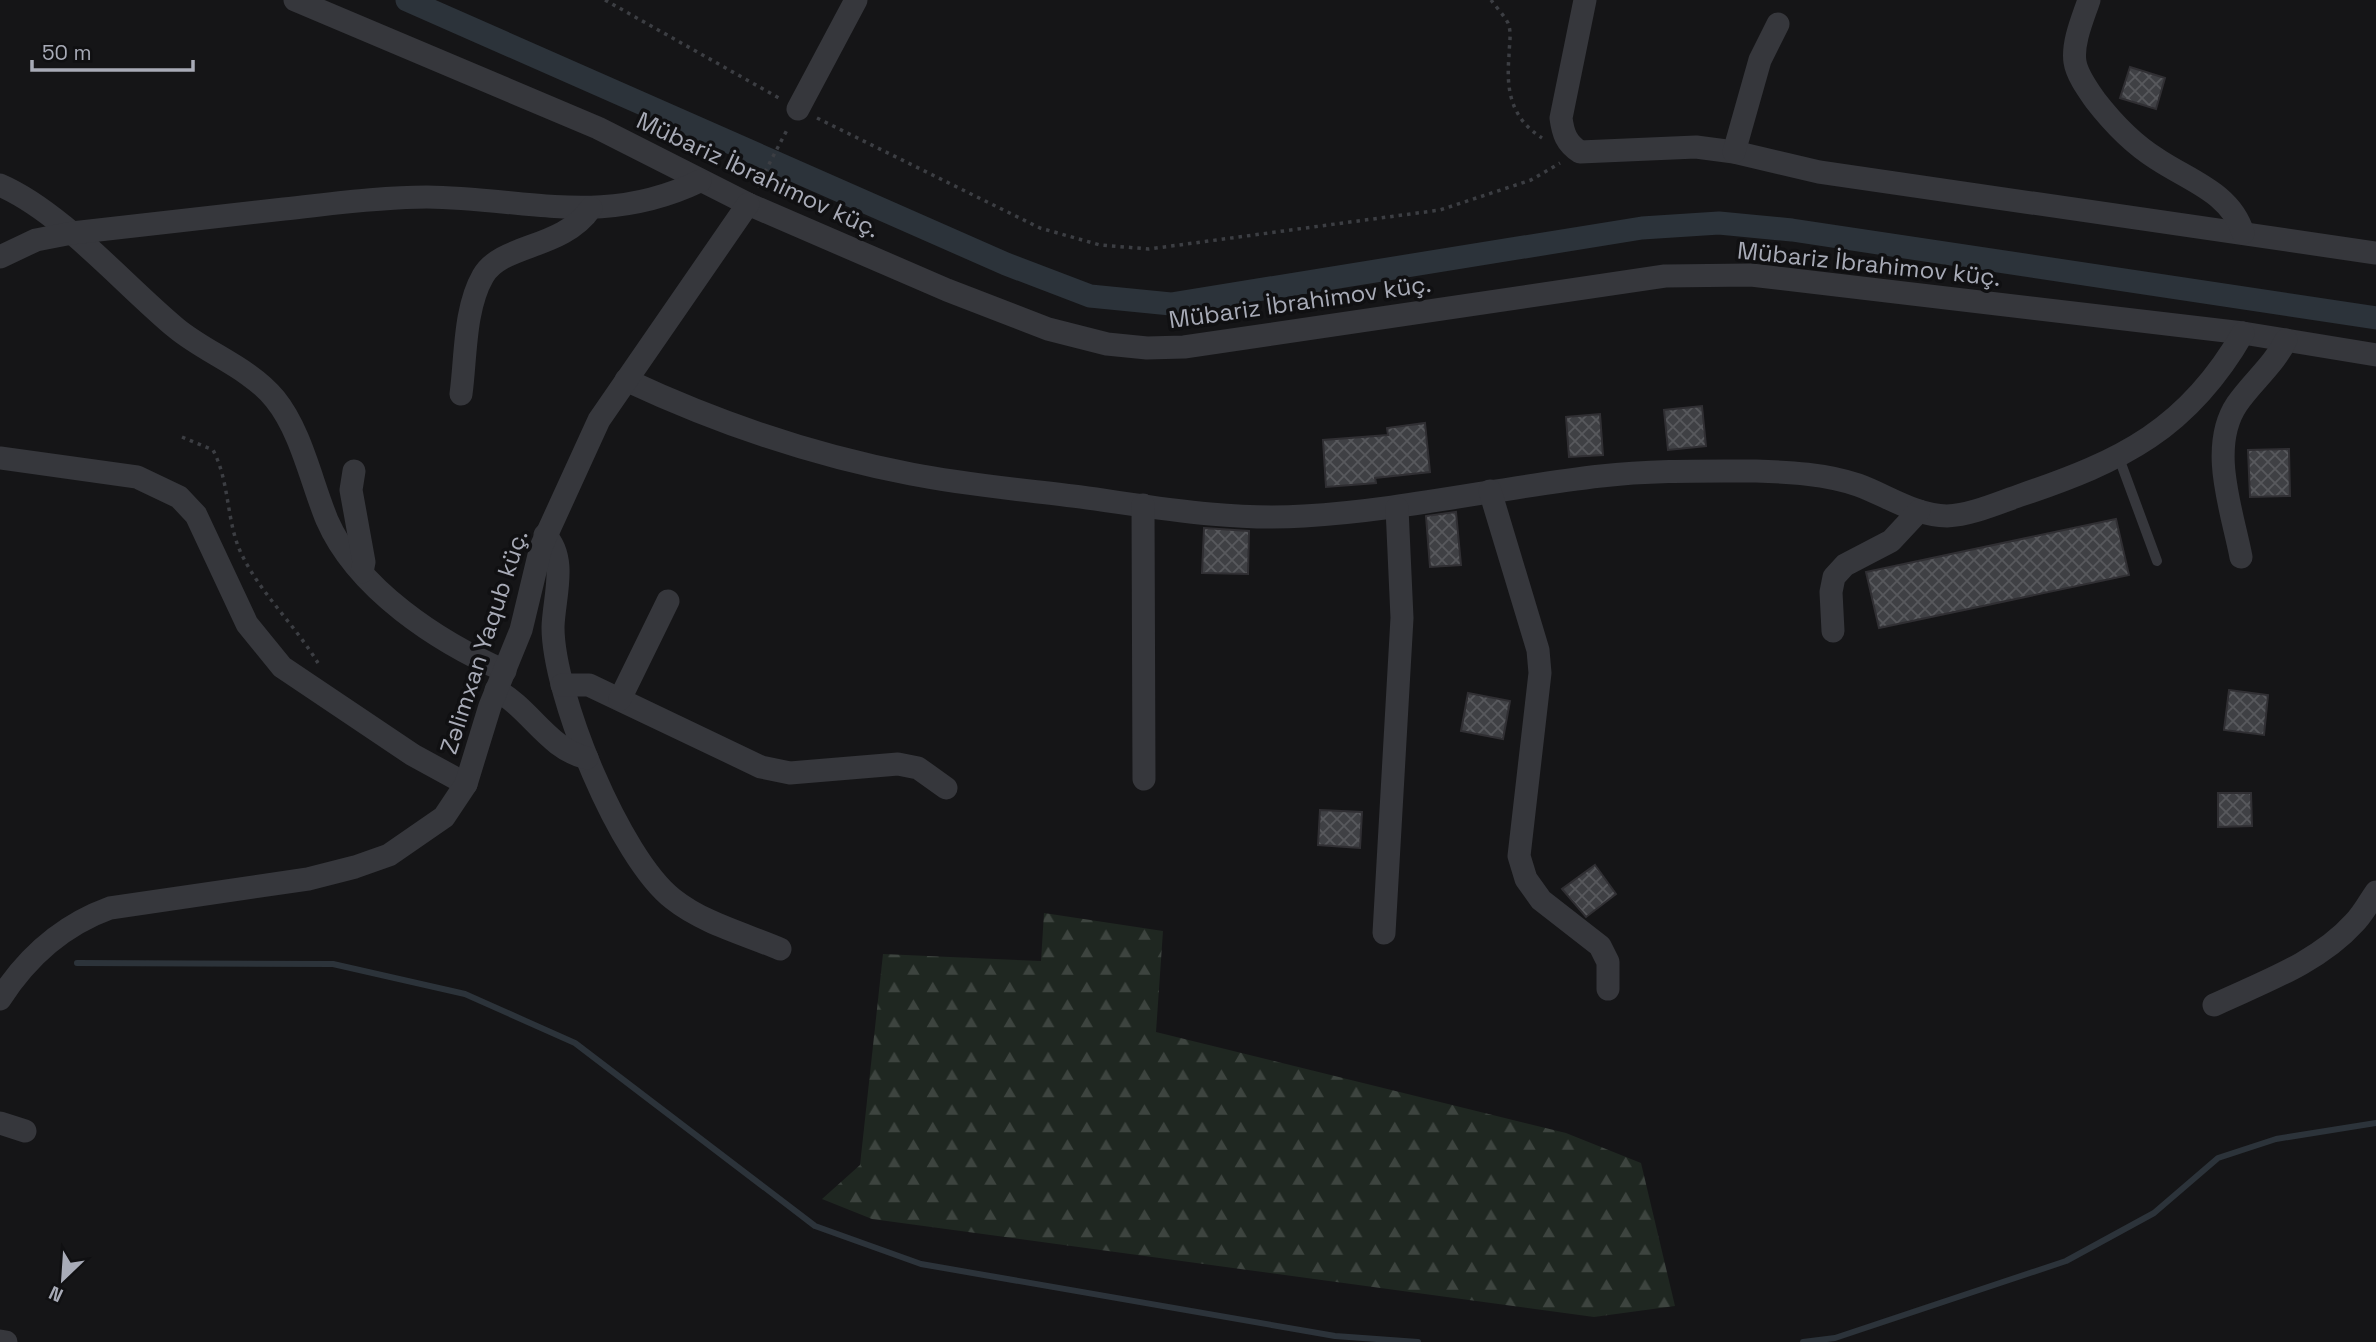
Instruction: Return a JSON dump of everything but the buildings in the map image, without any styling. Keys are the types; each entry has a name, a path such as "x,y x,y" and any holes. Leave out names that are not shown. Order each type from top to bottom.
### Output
{"street":[{"name":"Mübariz İbrahimov küç.","path":"295,0 598,128 748,204 947,290 1048,330 1107,344 1147,348 1197,345 1665,276 1751,275 2243,333 2376,355"},
{"path":"799,108 856,0"},
{"path":"1585,0 1560,118 1563,133 1571,146 1580,152 1696,147 1734,152 1819,172 2376,253"},
{"path":"2089,0 2079,30 2075,63 2085,86 2110,120 2154,158 2217,195 2232,208 2243,233"},
{"path":"1734,152 1760,60 1779,24"},
{"path":"0,257 36,240 72,233 318,205 427,197 541,208 591,208 641,202 673,194 700,181"},
{"path":"0,185 72,233 176,328 255,381 274,398 286,417 329,523 362,572 397,606 500,681 510,698 559,747 570,754 587,758"},
{"name":"Zəlimxan Yaqub küç.","path":"0,999 43,947 66,928 88,916 110,908 308,879 389,855 444,817 466,784 500,681 521,630 545,534 599,420 748,204"},
{"path":"461,394 472,312 484,274 497,260 567,233 582,221 591,208"},
{"path":"626,380 691,411 831,457 914,474 1143,505 1231,514 1299,516 1397,508 1490,491 1606,475 1759,471 1822,476 1854,484 1919,511 1946,516 1978,510 2119,458 2154,437 2199,395 2223,367 2243,333"},
{"path":"2241,557 2223,462 2226,433 2235,407 2277,359 2286,340"},
{"path":"0,458 137,477 178,497 196,515 247,624 266,651 282,667 436,770 466,784"},
{"path":"354,471 351,490 365,562 362,572"},
{"path":"1490,491 1538,650 1540,673 1519,856 1526,878 1541,900 1600,946 1608,962 1608,989"},
{"path":"1143,505 1144,779"},
{"path":"1384,933 1402,618 1397,508"},
{"path":"1833,631 1830,592 1834,577 1845,565 1891,541 1907,527 1919,511"},
{"path":"545,534 556,551 553,629 562,685 576,735 633,854 657,886 701,916 779,949"},
{"path":"620,699 668,601"},
{"path":"562,685 589,685 761,767 790,773 898,764 918,768 946,788"},
{"path":"2214,1005 2283,973 2325,948 2355,923 2376,892"},
{"path":"0,1123 25,1131"},
{"path":"0,1341 6,1342"}],"lane":[{"path":"2119,458 2157,561"}],"path":[{"path":"605,0 799,108 1041,229 1100,245 1149,250 1440,210 1531,180 1580,152"},
{"path":"1491,0 1508,22 1511,38 1508,83 1512,109 1530,130 1580,152"},
{"path":"748,204 799,108"},
{"path":"182,437 213,450 220,463 240,550 250,570 317,662 322,678 320,693"}],"green space":[{"path":"1044,913 1163,931 1156,1032 1566,1133 1641,1163 1675,1306 1594,1317 872,1219 822,1199 860,1165 883,954 1041,961"}],"waterway":[{"path":"407,0 1006,264 1090,296 1171,304 1642,228 1719,223 1792,230 2376,318"},
{"path":"77,963 333,964 465,994 575,1043 815,1226 921,1264 1335,1336 1418,1342"},
{"path":"1803,1342 1835,1338 2066,1261 2154,1213 2218,1158 2276,1139 2376,1123"}]}
